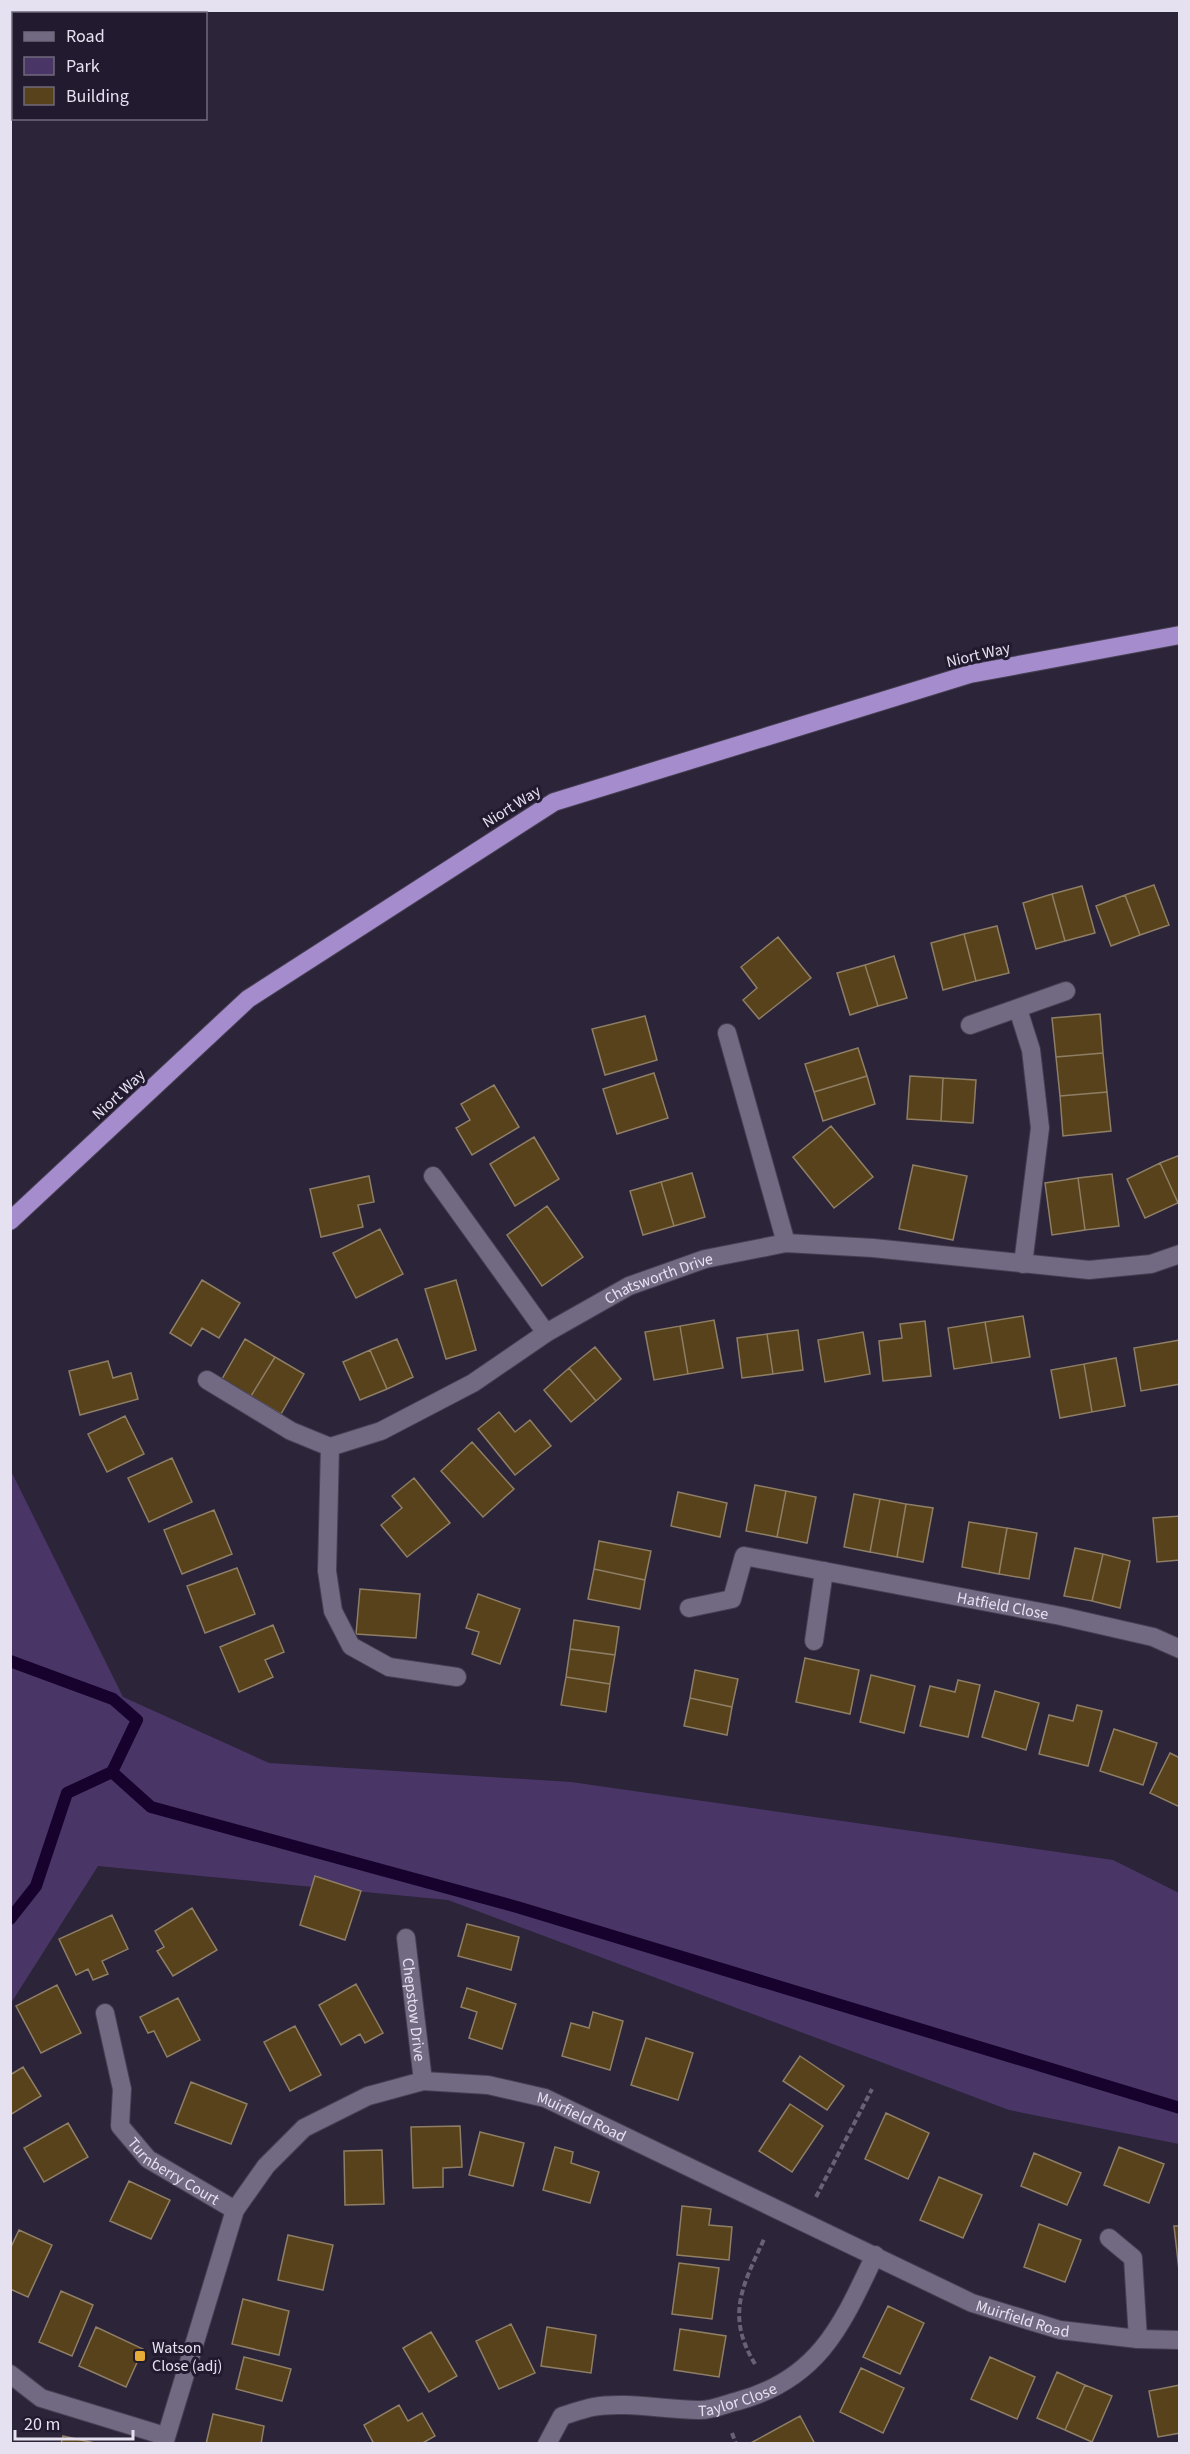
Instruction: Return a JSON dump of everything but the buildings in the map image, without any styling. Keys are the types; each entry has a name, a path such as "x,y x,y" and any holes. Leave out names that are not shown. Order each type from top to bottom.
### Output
{"highway":[{"name":"Niort Way","path":"10,1221 248,999 554,802 970,674 1179,634"}],"street":[{"path":"970,1025 1066,991"},
{"path":"1018,1009 1031,1050 1040,1128 1023,1264"},
{"path":"727,1033 786,1243"},
{"path":"433,1176 546,1333"},
{"name":"Chatsworth Drive","path":"330,1447 381,1431 473,1383 546,1333 629,1286 705,1259 786,1243 873,1248 1089,1270 1151,1264 1179,1254"},
{"path":"207,1380 291,1431 330,1447 327,1570 333,1611 351,1646 389,1668 457,1677"},
{"name":"Hatfield Close","path":"689,1608 732,1599 744,1556 1061,1616 1153,1637 1179,1649"},
{"path":"814,1641 824,1571"},
{"name":"Chepstow Drive","path":"406,1938 423,2081"},
{"name":"Turnberry Court","path":"105,2013 122,2089 120,2126 148,2159 235,2210"},
{"name":"Muirfield Road","path":"165,2440 235,2210 266,2166 304,2128 369,2096 423,2081 488,2085 545,2097 972,2303 1060,2330 1138,2339 1179,2340"},
{"path":"1109,2238 1132,2258 1138,2339"},
{"name":"Taylor Close","path":"547,2444 562,2416 594,2407 645,2407 701,2411 751,2397 789,2381 823,2349 845,2318 875,2255"},
{"path":"10,2374 41,2398 165,2440"}],"path":[{"path":"736,2444 732,2431 751,2397 760,2372 744,2347 738,2322 741,2291 765,2237 819,2195 872,2089"}],"green space":[{"path":"10,1469 123,1697 269,1763 571,1782 1113,1860 1179,1893 1179,2144 1009,2110 448,1900 98,1866 11,2003"}],"waterway":[{"path":"10,1661 113,1699 137,1720 112,1772"},
{"path":"10,1919 36,1886 67,1793 112,1772 151,1807 517,1907 1180,2108"}],"place":[{"name":"Watson Close (adj)","path":"140,2356"}]}
